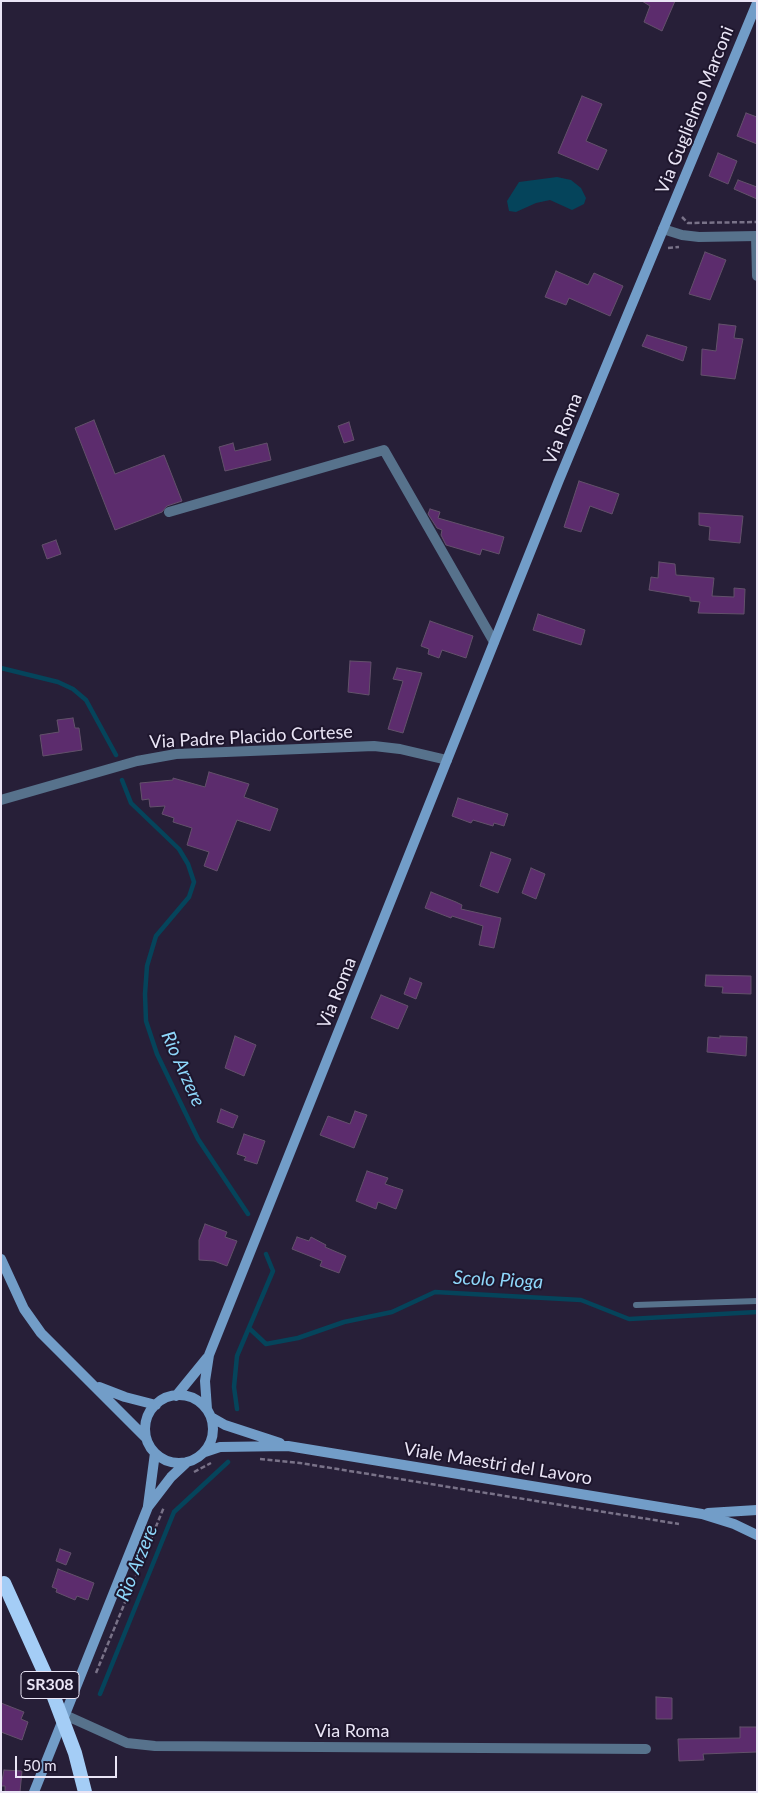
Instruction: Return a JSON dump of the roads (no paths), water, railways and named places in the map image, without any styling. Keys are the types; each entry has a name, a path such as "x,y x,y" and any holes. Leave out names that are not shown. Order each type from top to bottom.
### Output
{"highway":[{"name":"SR308","path":"4,1584 46,1676 75,1753 86,1792"}],"main road":[{"name":"Via Guglielmo Marconi","path":"662,229 757,3"},
{"name":"Via Roma","path":"209,1413 205,1381 209,1356 494,642 662,229"},
{"path":"1,1258 24,1310 41,1333 71,1365 96,1385 146,1438 155,1453 170,1462 187,1462"},
{"name":"Via Roma","path":"176,1396 209,1356"},
{"path":"96,1385 124,1397 156,1405"},
{"path":"146,1438 147,1420 156,1405 168,1397 176,1396 193,1399 209,1413 213,1429 211,1441 204,1452 187,1462 172,1477 148,1507"},
{"name":"Viale Maestri del Lavoro","path":"209,1413 225,1425 288,1446 702,1514 734,1524 757,1535"},
{"name":"Viale Maestri del Lavoro","path":"204,1452 220,1448 288,1446"},
{"path":"34,1792 148,1507 155,1453"},
{"name":"Viale Maestri del Lavoro","path":"702,1514 757,1510"}],"street":[{"path":"662,229 682,235 698,237 756,236 757,276"},
{"path":"169,512 384,450 494,642"},
{"name":"Via Padre Placido Cortese","path":"1,800 137,760 176,754 374,746 400,749 447,760"},
{"name":"Via Roma","path":"65,1715 127,1742 155,1746 646,1749"}],"lane":[{"path":"636,1305 757,1300"}],"water":[{"path":"557,177 571,180 581,188 586,198 584,204 572,210 550,200 536,203 516,212 509,211 507,201 519,182"}],"waterway":[{"name":"Rio Arzere","path":"1,668 58,682 73,689 86,700 116,755"},
{"name":"Rio Arzere","path":"122,780 131,803 179,849 188,864 194,882 189,897 156,936 147,966 146,1021 157,1054 198,1139 248,1214"},
{"name":"Scolo Pioga","path":"237,1409 234,1387 237,1356 273,1271 266,1254"},
{"name":"Scolo Pioga","path":"249,1328 266,1344 298,1338 344,1322 392,1312 435,1292 581,1300 629,1319 757,1312"},
{"name":"Rio Arzere","path":"100,1694 174,1512 228,1462"}]}
